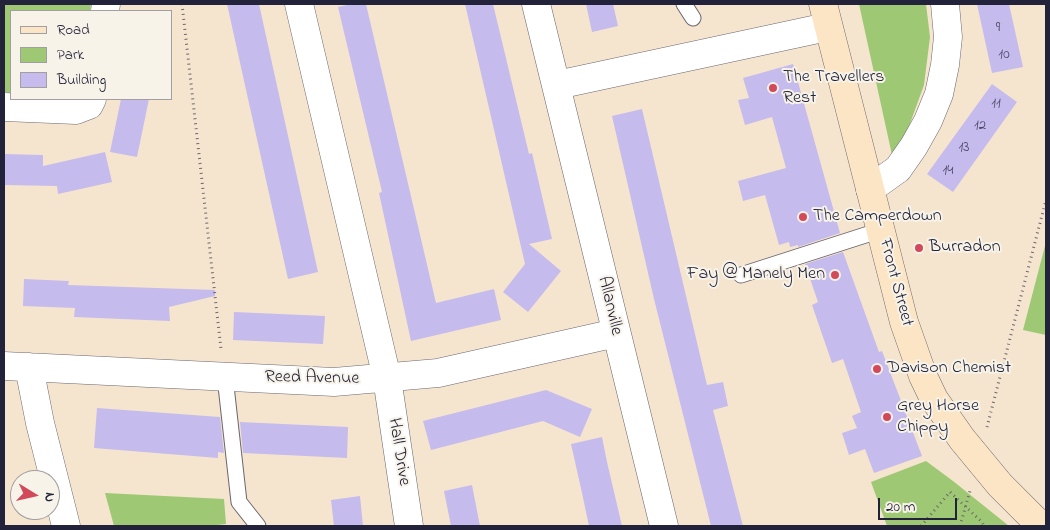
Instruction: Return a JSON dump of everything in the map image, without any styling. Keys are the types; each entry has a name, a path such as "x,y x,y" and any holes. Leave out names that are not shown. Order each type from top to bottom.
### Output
{"main road":[{"name":"Front Street","path":"825,15 904,322 924,376 948,420 979,460 1041,526"}],"street":[{"path":"299,4 387,378"},
{"name":"Allanville","path":"536,4 664,526"},
{"path":"870,189 898,169 928,121 939,94 945,66 948,36 945,4"},
{"path":"557,85 825,15"},
{"path":"4,107 76,110 89,105 92,100"},
{"name":"Reed Avenue","path":"16,367 334,382 438,373 616,334"},
{"path":"16,367 40,423 66,526"},
{"name":"Hall Drive","path":"387,378 409,526"}],"lane":[{"path":"684,4 693,18"},
{"path":"741,275 881,230"},
{"path":"225,377 239,502 258,526"}],"path":[{"path":"182,4 225,377"},
{"path":"979,460 1046,200"},
{"path":"921,526 950,492 984,526"}],"green space":[{"path":"4,4 91,4 90,10 10,10 10,93 4,92"},
{"path":"859,4 926,4 930,37 924,85 908,129 892,155"},
{"path":"1046,242 1046,335 1023,330"},
{"path":"926,461 1009,526 887,526 871,482"},
{"path":"105,493 224,499 226,524 209,526 114,526"}],"building":[{"path":"227,4 259,4 318,272 288,279"},
{"path":"366,4 436,303 494,289 501,320 411,341 379,193 382,192 338,7"},
{"path":"465,4 493,4 529,154 532,153 552,239 529,244 561,271 528,312 503,292 525,264"},
{"path":"586,4 613,4 618,26 592,32"},
{"path":"977,4 1009,4 1023,67 992,73"},
{"path":"793,64 840,233 798,247 798,245 790,247 789,242 779,245 765,195 743,201 738,181 786,168 772,117 745,125 738,100 749,98 743,78"},
{"path":"992,84 1017,102 953,192 927,174"},
{"path":"121,100 149,100 137,157 110,152"},
{"path":"642,109 707,385 723,382 728,406 713,410 743,526 711,526 654,299 612,116"},
{"path":"105,152 112,182 58,194 57,186 4,185 4,154 43,155 43,166"},
{"path":"843,252 879,352 882,351 922,456 874,473 865,449 849,455 842,433 857,428 852,416 861,412 843,359 832,363 812,305 818,302 805,264"},
{"path":"24,279 69,281 68,285 215,290 215,296 169,307 170,321 74,317 75,308 23,306"},
{"path":"234,312 325,316 323,344 233,340"},
{"path":"546,390 592,409 580,437 543,421 431,450 423,421"},
{"path":"97,408 220,417 224,453 218,452 218,458 94,448"},
{"path":"240,422 348,427 347,458 243,453"},
{"path":"602,437 622,526 589,526 571,444"},
{"path":"472,485 480,526 451,526 444,491"},
{"path":"360,496 363,526 334,526 331,500"}],"place":[{"name":"The Travellers Rest","path":"773,88"},
{"name":"The Camperdown","path":"803,217"},
{"name":"Burradon","path":"919,248"},
{"name":"Fay @ Manely Men","path":"835,275"},
{"name":"Davison Chemist","path":"877,369"},
{"name":"Grey Horse Chippy","path":"887,417"}]}
